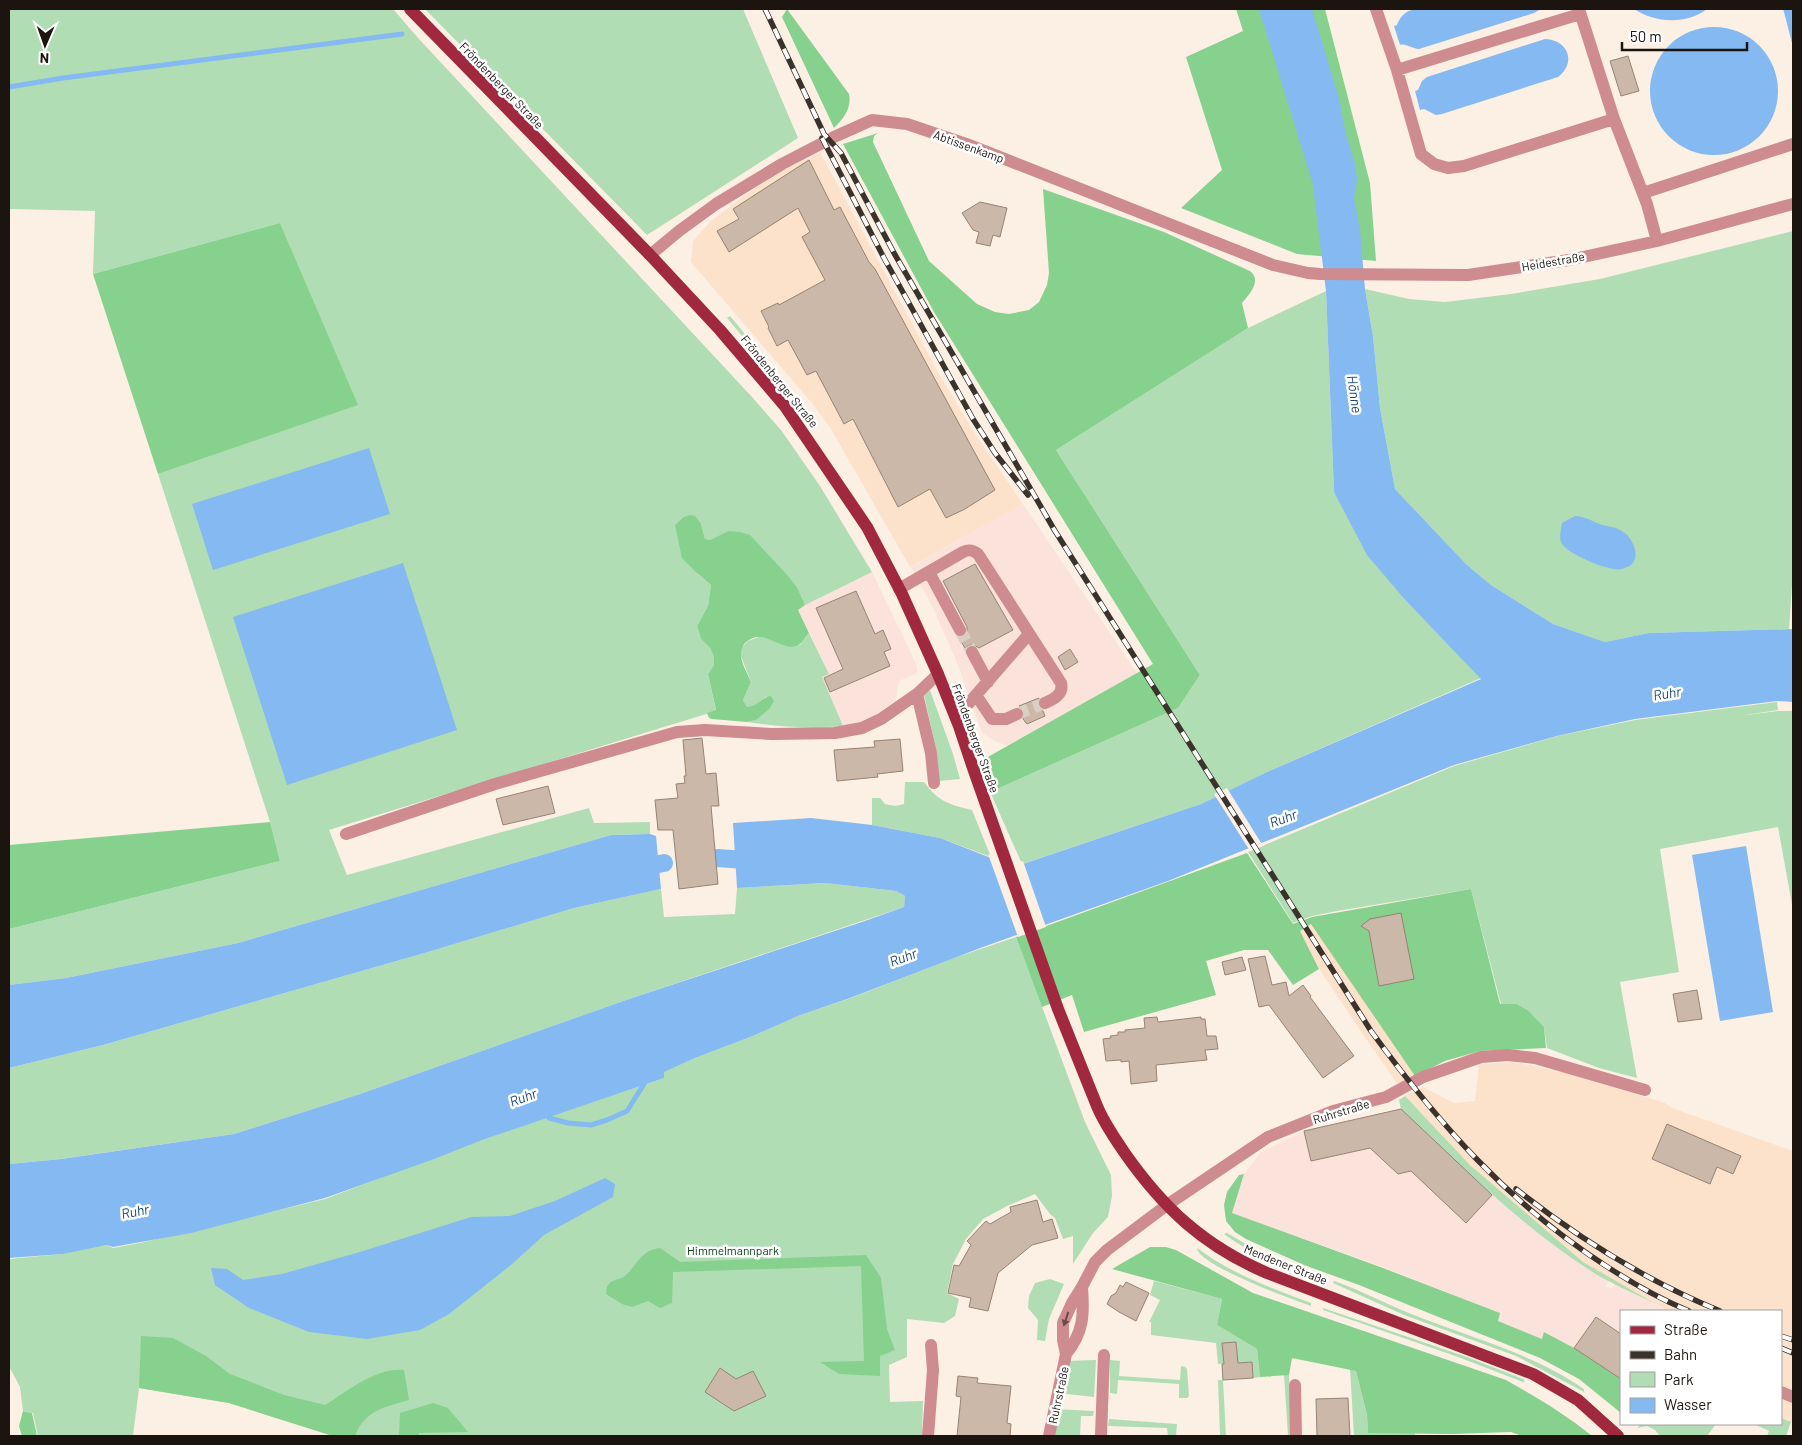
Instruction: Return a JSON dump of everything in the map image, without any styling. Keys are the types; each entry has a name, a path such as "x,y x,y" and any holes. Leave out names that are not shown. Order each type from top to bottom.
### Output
{"main road":[{"name":"Fröndenberger Straße","path":"410,9 650,255 720,330 784,405 867,527 899,589 956,718 1024,911"},
{"name":"Mendener Straße","path":"1024,911 1065,1028 1103,1120 1145,1182 1167,1205 1209,1242 1238,1261 1533,1374 1578,1400 1615,1433"}],"street":[{"path":"1376,9 1397,70 1421,154 1434,164 1448,168 1464,166 1614,119"},
{"path":"1397,70 1580,12 1614,119 1643,193 1657,241"},
{"name":"Abtissenkamp","path":"650,255 716,204 782,164 872,120 907,124 972,146 1272,265 1314,273"},
{"path":"1643,193 1793,144"},
{"name":"Heidestraße","path":"1314,273 1468,275 1569,260 1657,241 1793,204"},
{"path":"899,589 963,552 975,551 1062,687 1056,697 1045,703"},
{"path":"929,572 960,630"},
{"path":"956,718 1029,634"},
{"path":"972,652 988,682"},
{"path":"346,834 495,784 677,732 705,730 772,734 835,733 862,728 881,719 917,694 938,674"},
{"path":"917,694 931,753 934,783"},
{"path":"976,695 992,719 1006,719 1017,714"},
{"name":"Ruhrstraße","path":"1049,1436 1066,1354 1063,1340 1063,1323 1095,1262 1107,1250 1167,1205 1268,1138 1333,1111 1386,1097 1423,1078 1481,1056 1536,1058 1645,1090"},
{"name":"Ruhrstraße","path":"1066,1354 1076,1342 1081,1329 1082,1287"},
{"path":"928,1436 933,1370 931,1345"},
{"path":"1101,1435 1104,1356"},
{"path":"1295,1385 1296,1436"}],"shaded area":[{"path":"820,152 939,374 976,435 1023,504 910,567 831,429 811,402 691,262 693,241 711,221 782,171"},
{"path":"1023,504 1137,673 1008,746 982,733 958,665 933,608 911,567"},
{"path":"872,572 910,651 917,667 917,673 899,681 896,701 874,716 858,723 843,726 822,677 829,673 798,609"},
{"path":"1312,924 1415,1076 1398,1085 1362,1033 1319,969 1300,931"},
{"path":"1514,1062 1562,1072 1665,1103 1672,1108 1793,1151 1793,1423 1782,1418 1782,1310 1666,1310 1583,1262 1470,1165 1405,1096 1423,1087 1454,1103 1475,1101 1479,1064"},
{"path":"1401,1109 1492,1195 1589,1269 1609,1280 1606,1286 1612,1289 1615,1284 1666,1310 1620,1310 1620,1378 1574,1348 1545,1332 1542,1339 1498,1321 1500,1313 1383,1267 1232,1213 1244,1174 1261,1152 1304,1131"}],"green space":[{"path":"9,9 393,9 781,430 820,486 872,572 805,605 798,589 717,537 710,540 705,539 701,524 697,573 711,585 708,606 697,626 701,639 710,648 714,657 714,665 708,674 716,711 329,830 347,875 589,808 594,823 650,822 650,834 611,835 238,943 66,978 9,985 9,929 280,861 270,822 158,474 357,405 280,223 93,274 95,211 9,209"},
{"path":"425,9 743,9 798,138 647,235"},
{"path":"787,9 849,94 850,99 846,113 834,128 782,17"},
{"path":"1236,9 1325,9 1370,183 1376,261 1297,254 1181,208 1222,170 1186,57 1243,31"},
{"path":"878,133 874,136 873,142 929,261 977,304 995,312 1009,314 1029,310 1039,302 1047,285 1049,273 1043,189 1164,232 1250,271 1255,279 1254,287 1242,303 1248,328 1056,450 1200,675 1178,708 997,789 986,758 1153,664 934,312 843,144"},
{"path":"280,223 358,405 158,474 93,274"},
{"path":"1793,231 1793,570 1789,629 1649,633 1605,642 1553,624 1491,585 1466,564 1395,489 1380,408 1373,336 1365,289 1409,299 1445,302 1511,294 1600,279"},
{"path":"1326,291 1334,492 1407,602 1481,678 1267,772 1201,804 1022,864 991,794 997,789 1178,708 1200,675 1056,450 1248,328"},
{"path":"730,316 754,345 753,349 727,318"},
{"path":"695,516 701,524 705,539 710,540 729,531 750,535 788,576 798,589 805,605 798,610 809,633 800,644 790,647 758,637 752,638 742,647 742,662 751,682 743,700 747,707 755,705 771,696 774,701 769,709 756,720 747,722 712,719 709,718 707,713 716,710 708,674 714,665 714,657 710,648 701,639 697,626 708,606 711,585 682,558 675,525 684,517"},
{"path":"809,633 829,674 822,677 843,726 795,727 747,722 756,720 767,696 754,707 747,707 743,700 751,682 741,656 741,648 748,641 759,637 770,638 785,646 800,645"},
{"path":"930,690 960,779 939,781 937,753 924,695"},
{"path":"1777,702 1778,710 1739,716 1793,711 1793,910 1778,827 1660,849 1679,972 1620,982 1637,1078 1599,1068 1547,1048 1544,1027 1529,1011 1517,1004 1501,1004 1471,889 1337,911 1312,916 1293,923 1248,852 1454,766 1558,736 1635,720"},
{"path":"905,782 924,782 939,798 956,806 972,810 991,857 940,838 872,825 872,798 880,798 885,804 895,806 904,804"},
{"path":"270,822 280,861 9,929 9,845"},
{"path":"1247,853 1293,924 1312,917 1471,889 1500,1004 1517,1004 1529,1011 1544,1027 1546,1048 1480,1051 1445,1061 1415,1076 1311,924 1300,931 1319,969 1293,985 1268,950 1244,950 1206,961 1216,995 1084,1032 1072,995 1042,1007 1016,937"},
{"path":"825,883 896,891 905,896 904,907 629,999 360,1094 234,1134 60,1159 9,1164 9,1068 103,1045 574,908 661,889 664,917 735,914 737,888"},
{"name":"Himmelmannpark","path":"1016,937 1085,1122 1111,1175 1112,1196 1108,1217 1093,1233 1073,1264 1073,1236 1063,1239 1055,1218 1035,1194 983,1219 966,1239 953,1264 947,1293 959,1299 955,1316 944,1323 907,1319 907,1357 889,1365 890,1402 923,1401 922,1436 333,1436 229,1403 139,1388 133,1436 38,1436 33,1413 23,1411 20,1387 9,1369 9,1259 63,1254 94,1246 106,1245 113,1248 140,1243 325,1199 478,1141 664,1078 663,1072 798,1016"},
{"path":"1405,1096 1470,1165 1583,1262 1656,1304 1588,1269 1538,1233 1468,1172 1401,1109 1399,1100"},
{"path":"1244,1174 1232,1213 1500,1313 1498,1321 1542,1339 1544,1332 1574,1348 1620,1378 1620,1412 1579,1379 1540,1358 1359,1285 1304,1265 1246,1239 1235,1232 1226,1221 1224,1205 1227,1192 1239,1175"},
{"path":"1227,1233 1263,1254 1322,1276 1321,1279 1258,1255 1224,1234"},
{"path":"1150,1247 1166,1247 1176,1250 1253,1293 1506,1380 1561,1413 1592,1436 1522,1436 1511,1432 1453,1434 1368,1433 1367,1415 1356,1371 1292,1358 1289,1375 1260,1377 1257,1349 1217,1325 1222,1299 1112,1269"},
{"path":"660,1248 680,1262 866,1255 881,1278 887,1329 895,1350 880,1356 880,1376 839,1374 820,1362 864,1361 861,1266 673,1272 672,1303 660,1308 648,1301 632,1307 622,1304 606,1294 608,1285 611,1282 624,1277 649,1251"},
{"path":"1197,1248 1238,1273 1311,1303 1311,1306 1229,1272 1201,1255"},
{"path":"1050,1279 1064,1284 1049,1319 1045,1341 1037,1340 1038,1320 1028,1308 1029,1296 1035,1283"},
{"path":"1154,1281 1222,1299 1217,1325 1257,1349 1260,1377 1253,1378 1251,1362 1218,1364 1216,1343 1151,1335 1151,1322 1149,1322 1160,1300 1150,1295"},
{"path":"1334,1281 1419,1317 1525,1357 1565,1377 1584,1389 1584,1392 1516,1356 1404,1315 1333,1283"},
{"path":"1323,1308 1467,1357 1525,1381 1523,1382 1458,1357 1323,1310"},
{"path":"141,1336 173,1338 206,1356 230,1374 284,1395 325,1405 373,1376 383,1372 404,1370 409,1400 384,1408 370,1415 359,1427 355,1436 333,1436 229,1403 139,1388"},
{"path":"1096,1360 1094,1397 1058,1393 1065,1361"},
{"path":"1110,1360 1120,1361 1119,1376 1180,1380 1181,1366 1185,1367 1187,1369 1189,1396 1187,1398 1179,1398 1179,1384 1118,1380 1117,1394 1110,1393"},
{"path":"1350,1369 1356,1371 1367,1415 1368,1433 1415,1433 1415,1436 1354,1436"},
{"path":"1284,1375 1289,1375 1292,1436 1288,1436"},
{"path":"1218,1380 1223,1380 1226,1436 1220,1436"},
{"path":"433,1403 448,1408 468,1432 419,1433 419,1436 399,1436 400,1413"},
{"path":"1055,1409 1094,1411 1093,1416 1081,1416 1080,1436 1049,1436"},
{"path":"23,1411 32,1413 37,1436 22,1436 19,1426"},
{"path":"1782,1418 1791,1422 1786,1436 1767,1436 1769,1431 1756,1425 1782,1425"},
{"path":"1109,1419 1177,1424 1176,1436 1168,1436 1167,1428 1108,1426"},
{"path":"1640,1425 1715,1425 1707,1436 1660,1436 1655,1430 1647,1426 1637,1428"}],"water":[{"path":"1259,9 1312,9 1338,95 1346,134 1355,164 1357,179 1354,198 1360,230 1365,289 1373,336 1380,408 1395,489 1466,564 1491,585 1553,624 1605,642 1649,633 1793,629 1793,702 1777,701 1635,719 1557,736 1454,765 1168,881 798,1016 664,1072 664,1078 482,1140 325,1198 191,1233 113,1247 106,1245 63,1254 9,1258 9,1164 61,1159 234,1134 360,1094 629,999 904,907 905,896 896,891 825,883 737,888 733,823 811,818 872,825 940,838 1014,867 1201,804 1267,772 1481,679 1407,602 1367,555 1334,492 1326,291 1313,185"},
{"path":"1414,9 1541,9 1534,13 1419,49 1400,45 1394,26 1397,25 1404,14"},
{"path":"1634,9 1707,9 1690,18 1670,20 1651,17"},
{"path":"1783,9 1793,9 1793,47 1784,12"},
{"path":"1714,27 1738,32 1759,46 1773,67 1778,91 1773,115 1759,136 1738,150 1714,155 1690,150 1669,136 1655,115 1650,91 1655,67 1669,46 1690,32"},
{"path":"1545,39 1559,43 1567,53 1567,65 1558,77 1442,114 1436,115 1424,109 1420,110 1415,91 1418,90 1422,81 1427,77"},
{"path":"369,448 390,514 213,570 192,504"},
{"path":"1575,516 1583,517 1625,533 1635,550 1635,560 1632,564 1621,569 1609,568 1593,563 1569,551 1561,542 1560,533 1562,523"},
{"path":"403,563 457,730 287,785 233,617"},
{"path":"650,834 656,836 661,889 574,908 103,1045 9,1068 9,985 66,978 238,943 611,835"},
{"path":"1746,846 1773,1012 1720,1021 1692,855"},
{"path":"605,1178 615,1184 613,1197 544,1235 511,1265 449,1314 420,1330 367,1339 309,1332 249,1308 215,1285 211,1268 227,1269 243,1280 282,1274 471,1217 510,1216 555,1201"}],"pier":[{"path":"1227,788 1263,846 1250,851 1214,794"},
{"path":"988,854 1014,864 1023,861 1046,927 1018,937"}],"building":[{"path":"1628,56 1639,91 1621,96 1610,61"},
{"path":"809,160 834,210 840,207 869,262 875,269 995,490 965,509 946,518 930,489 898,507 853,419 844,424 816,371 807,375 788,340 777,346 768,328 761,311 778,303 779,305 825,280 802,237 810,232 798,208 729,252 717,231 739,219 733,209"},
{"path":"980,202 1007,208 1000,237 993,235 990,246 976,243 979,232 973,230 962,213"},
{"path":"975,564 1013,630 979,648 972,644 965,648 959,638 967,635 967,627 943,581"},
{"path":"856,591 875,634 883,630 891,649 884,652 890,666 830,692 824,678 843,669 816,608"},
{"path":"1070,649 1078,662 1065,670 1058,657"},
{"path":"1039,698 1037,706 1043,711 1045,716 1027,724 1023,719 1025,711 1019,706"},
{"path":"702,738 706,774 716,773 719,806 711,806 718,884 679,889 673,830 658,830 655,800 678,798 676,784 685,783 684,776 686,776 683,740"},
{"path":"900,739 903,771 877,774 878,777 837,781 834,750 875,747 874,741"},
{"path":"548,786 555,813 503,825 496,799"},
{"path":"1401,913 1414,979 1379,986 1369,931 1361,926 1370,919"},
{"path":"1265,956 1272,985 1286,982 1289,996 1303,985 1354,1056 1323,1078 1269,1005 1259,1007 1248,959"},
{"path":"1242,957 1246,970 1225,975 1222,962"},
{"path":"1697,990 1702,1019 1678,1022 1673,994"},
{"path":"1157,1017 1158,1022 1201,1017 1201,1019 1205,1019 1207,1036 1216,1036 1218,1049 1205,1050 1207,1060 1156,1065 1157,1081 1131,1084 1129,1061 1106,1061 1103,1039 1111,1038 1110,1036 1118,1035 1118,1032 1125,1032 1125,1030 1145,1028 1144,1018"},
{"path":"1401,1109 1492,1195 1466,1223 1411,1171 1398,1174 1370,1148 1311,1161 1304,1131"},
{"path":"1667,1124 1741,1156 1733,1174 1717,1167 1710,1184 1652,1159"},
{"path":"1037,1200 1043,1222 1052,1219 1058,1238 1032,1245 998,1273 988,1311 969,1307 971,1298 948,1293 954,1265 959,1266 971,1245 967,1241 986,1221 990,1224 1011,1212 1010,1207"},
{"path":"1126,1282 1149,1293 1136,1321 1107,1304 1120,1285 1123,1287"},
{"path":"1596,1317 1620,1333 1620,1378 1574,1348"},
{"path":"1236,1342 1238,1363 1252,1362 1253,1378 1223,1380 1222,1343"},
{"path":"720,1368 736,1379 753,1371 766,1396 734,1411 705,1392"},
{"path":"958,1376 978,1378 977,1383 1011,1386 1007,1423 1011,1424 1010,1436 957,1436 961,1397 956,1396"},
{"path":"1348,1398 1350,1436 1317,1436 1316,1399"}],"waterway":[{"path":"9,87 63,78 402,34"},
{"path":"717,858 759,861"},
{"path":"636,868 664,863"},
{"path":"549,1118 568,1123 591,1125 607,1120 627,1111 644,1084"}],"tunnel":[{"path":"960,630 972,652"},
{"path":"1017,714 1045,703"}],"railway":[{"path":"765,9 824,134 841,153 894,253 1055,531 1371,1031 1449,1130 1477,1160 1538,1216 1571,1242 1636,1285 1687,1310"},
{"path":"822,138 884,258 973,419 995,453 1028,495"},
{"path":"1516,1189 1564,1225 1614,1257 1666,1286 1718,1310"},
{"path":"1782,1336 1793,1340"},
{"path":"1782,1348 1793,1353"}],"water label":[{"name":"Hönne","path":"1355,394"},
{"name":"Ruhr","path":"1667,693"},
{"name":"Ruhr","path":"1283,818"},
{"name":"Ruhr","path":"903,957"},
{"name":"Ruhr","path":"523,1097"},
{"name":"Ruhr","path":"135,1211"}]}
